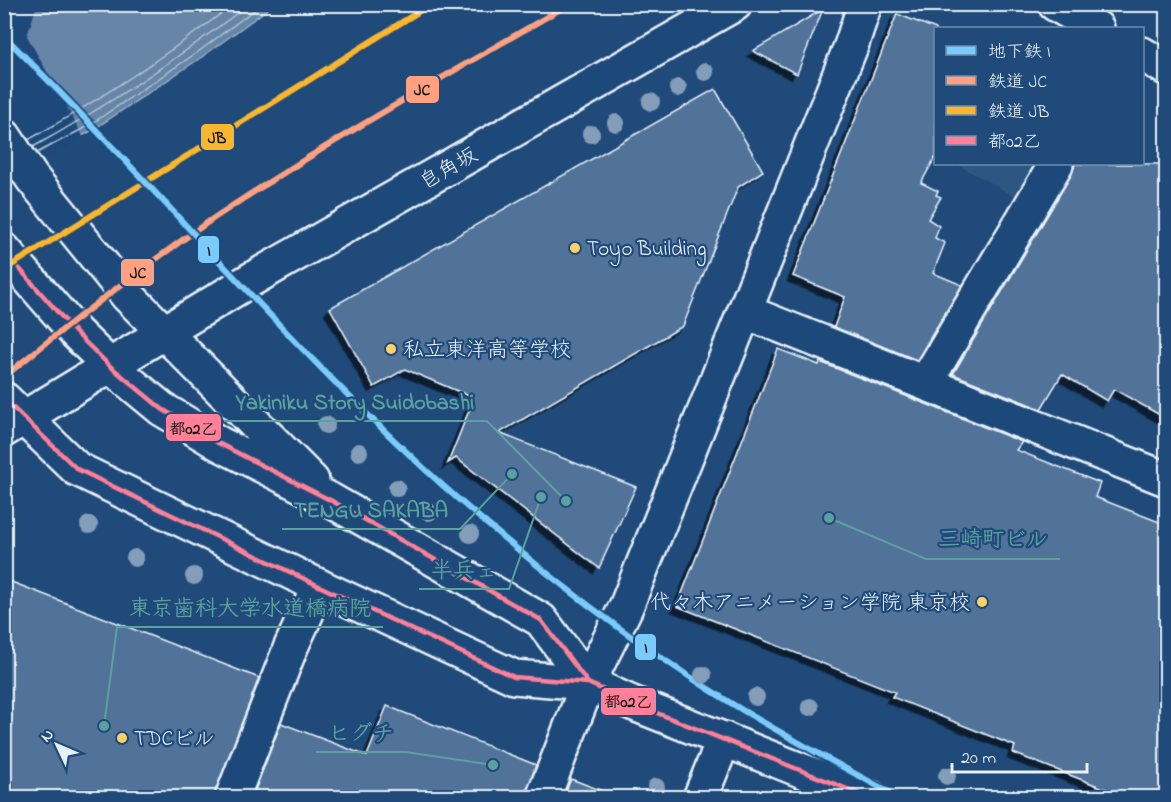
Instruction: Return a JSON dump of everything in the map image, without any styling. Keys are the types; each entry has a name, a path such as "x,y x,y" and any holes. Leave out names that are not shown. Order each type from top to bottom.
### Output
{"street":[{"name":"皀角坂","path":"11,416 110,366 242,285 735,4"},
{"path":"543,798 588,683 626,607 746,312 851,46 865,4"},
{"path":"1055,4 1096,27"},
{"path":"1144,55 1167,68"},
{"path":"4,136 32,178 127,295 162,333 332,501"},
{"path":"926,382 1055,165"},
{"path":"4,250 76,333 110,366 162,409 220,444 332,501 541,620 588,683"},
{"path":"746,312 1167,479"},
{"path":"11,416 77,469 514,677 588,683 871,798"},
{"path":"232,798 290,649 319,586"},
{"path":"700,798 724,739"}],"shaded area":[{"path":"958,165 1043,165 1023,201"}],"water":[{"path":"12,4 273,5 202,57 91,131 5,178 4,9"}],"pier":[{"path":"4,5 37,5 27,36 84,138 4,181"}],"building":[{"path":"823,9 797,74 753,51"},
{"path":"897,14 934,28 934,160 921,183 938,191 936,195 941,197 928,219 939,226 935,238 945,243 933,273 962,285 917,360 834,327 845,297 793,276"},
{"name":"Toyo Building","path":"715,89 763,171 738,187 683,326 499,433 636,487 599,568 456,458 448,463 474,398 405,369 374,387 330,308"},
{"path":"1167,164 1167,419 1114,389 1107,401 1062,374 1041,409 953,374 1072,174 1075,165"},
{"path":"778,349 819,365 820,362 1022,442 1016,450 1100,483 1095,497 1167,525 1167,798 1129,798 1013,753 1015,746 892,697 895,692 677,606"},
{"name":"TDCビル","path":"4,579 259,678 214,798 4,798"},
{"path":"387,706 536,765 525,798 252,798 281,723 367,756"},
{"path":"571,779 613,795 612,798 563,798"}],"metro line":[{"name":"I","path":"4,36 118,152 284,330 398,444 458,499 557,581 662,658 734,705 900,798"}],"rail line":[{"name":"JB","path":"4,270 431,4"},
{"name":"JC","path":"4,377 106,296 211,220 344,136 569,4"}],"transit line":[{"name":"都02乙","path":"4,251 76,333 110,366 162,409 220,444 332,501 541,620 588,683 632,703 870,798"},
{"name":"都02乙","path":"4,399 77,469 514,677 588,683 620,697"}],"place":[{"name":"Toyo Building","path":"575,248"},
{"name":"私立東洋高等学校","path":"391,349"},
{"name":"TENGU SAKABA","path":"512,474"},
{"name":"半兵ェ","path":"541,497"},
{"name":"Yakiniku Story Suidobashi","path":"566,501"},
{"name":"三崎町ビル","path":"829,518"},
{"name":"代々木アニメーション学院 東京校","path":"982,602"},
{"name":"東京歯科大学水道橋病院","path":"104,726"},
{"name":"TDCビル","path":"122,738"},
{"name":"ヒグチ","path":"493,765"}]}
